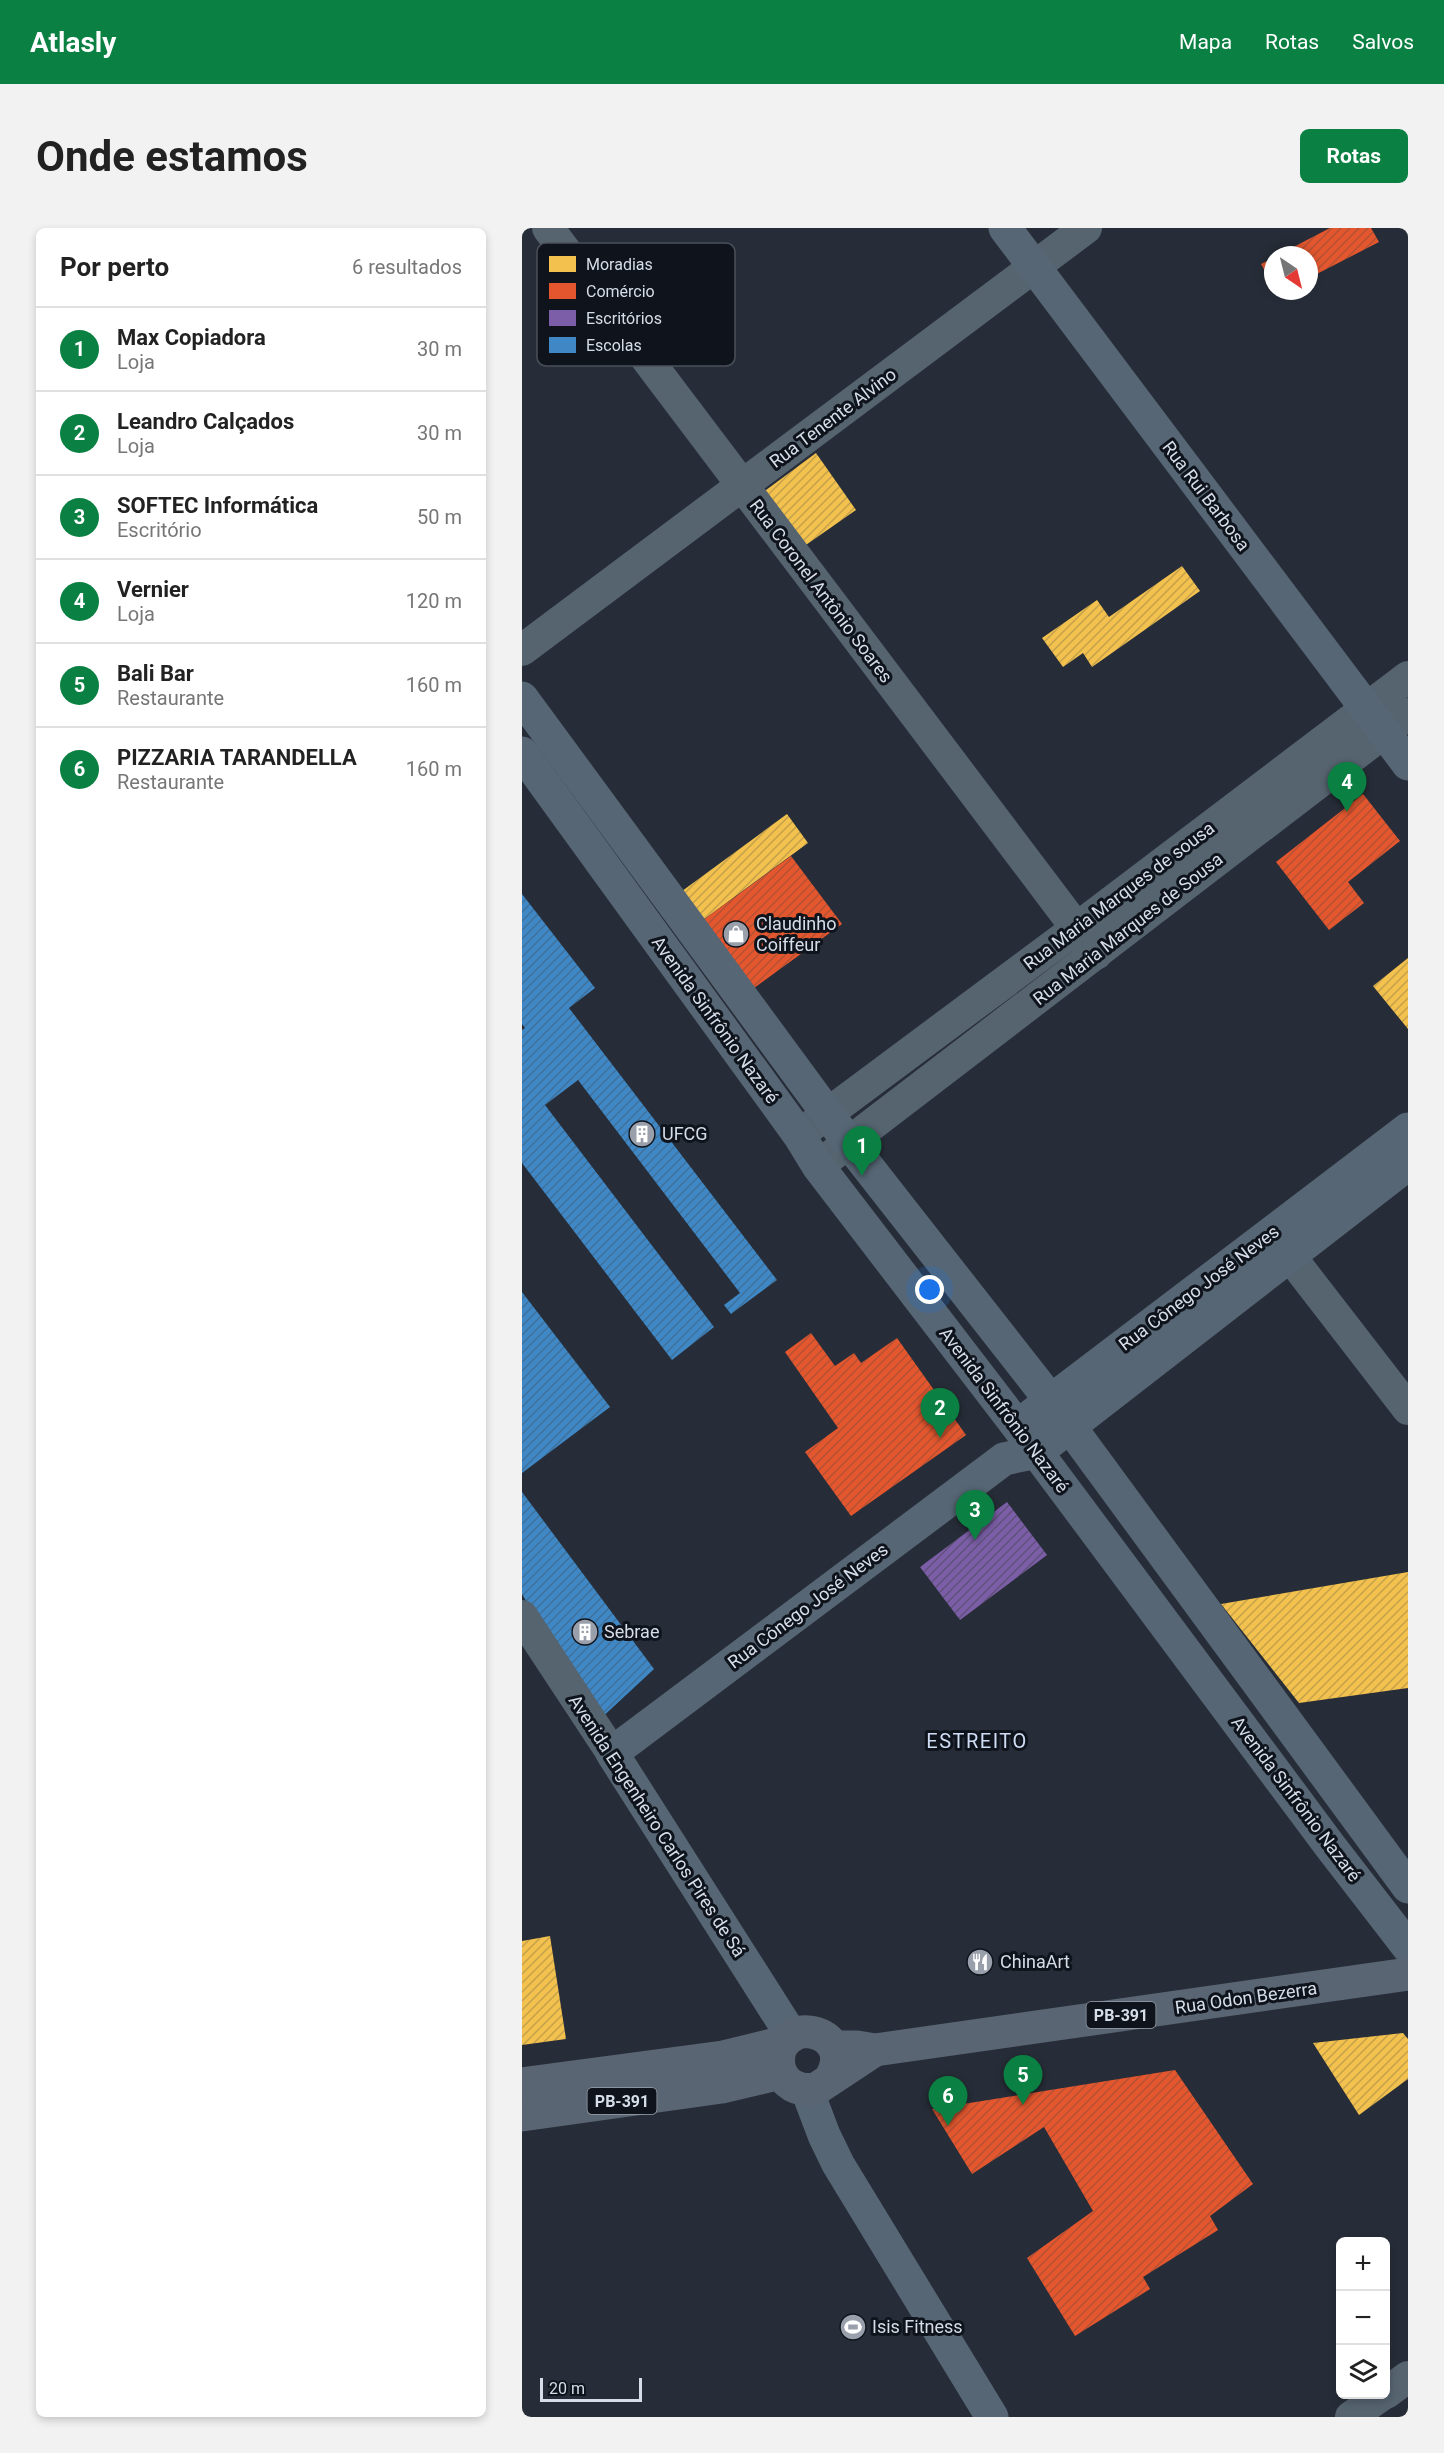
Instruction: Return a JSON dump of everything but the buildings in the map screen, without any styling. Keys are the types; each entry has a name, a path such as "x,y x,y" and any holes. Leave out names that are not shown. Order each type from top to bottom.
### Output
{"main road":[{"name":"Rua Odon Bezerra","path":"805,2061 857,2047 875,2049 1408,1974"},
{"name":"PB-391","path":"522,2084 723,2057 805,2061"},
{"name":"PB-391","path":"522,2115 747,2083 805,2061"}],"street":[{"name":"Rua Coronel Antônio Soares","path":"548,228 559,243"},
{"name":"Rua Rui Barbosa","path":"1005,228 1386,718 1408,764"},
{"name":"Rua Tenente Alvino","path":"522,650 1086,228"},
{"name":"Rua Coronel Antônio Soares","path":"652,366 1096,954"},
{"name":"Rua Maria Marques de sousa","path":"799,1135 1077,928 1386,718 1408,677"},
{"name":"Avenida Sinfrônio Nazaré","path":"522,698 849,1143 1051,1401 1408,1887"},
{"name":"Rua Maria Marques de Sousa","path":"818,1166 1096,954 1386,718"},
{"name":"Avenida Sinfrônio Nazaré","path":"522,753 799,1135 818,1166 1027,1439 1261,1754 1408,1947"},
{"name":"Rua Cônego José Neves","path":"612,1753 1004,1459 1027,1439 1051,1401 1401,1152"},
{"name":"Rua Cônego José Neves","path":"1027,1439 1069,1427 1289,1255 1401,1152"},
{"path":"1289,1255 1408,1409"},
{"name":"Avenida Engenheiro Carlos Pires de Sá","path":"522,1616 612,1753 805,2061 824,2135 838,2164 992,2417"},
{"path":"1261,1754 1293,1730"},
{"path":"1390,2390 1408,2377"},
{"path":"1351,2417 1377,2399"}],"place":[{"name":"Vernier","path":"1347,812"},
{"name":"Claudinho Coiffeur","path":"736,934"},
{"name":"UFCG","path":"642,1134"},
{"name":"Max Copiadora","path":"862,1176"},
{"name":"Leandro Calçados","path":"940,1438"},
{"name":"SOFTEC Informática","path":"975,1540"},
{"name":"Sebrae","path":"585,1632"},
{"name":"ChinaArt","path":"980,1962"},
{"name":"Bali Bar","path":"1023,2105"},
{"name":"PIZZARIA TARANDELLA","path":"948,2126"},
{"name":"Isis Fitness","path":"853,2327"}],"district":[{"name":"ESTREITO","path":"977,1741"}]}
